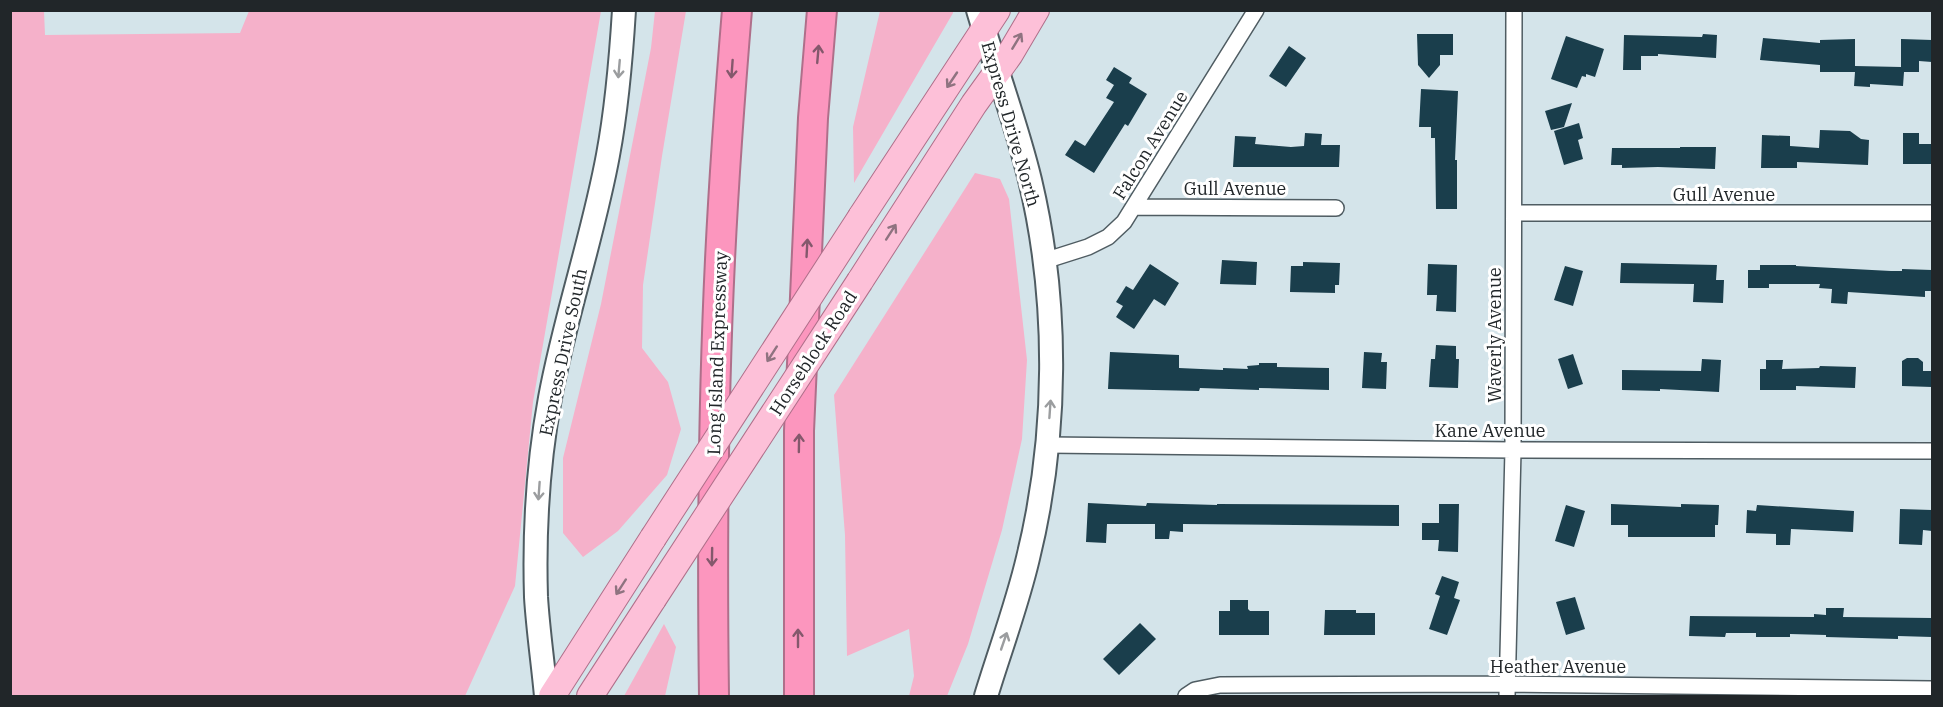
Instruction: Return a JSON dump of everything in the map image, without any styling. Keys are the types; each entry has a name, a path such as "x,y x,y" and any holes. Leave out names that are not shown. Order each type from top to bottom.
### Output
{"highway":[{"name":"Long Island Expressway","path":"714,696 712,572 716,376 720,260 736,10"},
{"path":"799,696 799,430 813,118 822,10"}],"main road":[{"name":"Express Drive South","path":"546,696 539,630 536,565 543,443 563,337 608,156 618,85 624,10"},
{"name":"Horseblock Road","path":"590,696 974,104 1010,54 1036,10"},
{"name":"Horseblock Road","path":"552,696 861,217 986,17"},
{"name":"Express Drive North","path":"986,17 997,71 1030,179 1044,261 1051,351 1051,400 1040,501 1011,622 986,696"}],"street":[{"name":"Falcon Avenue","path":"1044,261 1088,247 1108,237 1124,222 1256,10"},
{"name":"Waverly Avenue","path":"1507,690 1513,450 1514,10"},
{"name":"Gull Avenue","path":"1134,207 1336,208"},
{"name":"Gull Avenue","path":"1515,213 1932,213"},
{"name":"Kane Avenue","path":"1047,445 1932,452"},
{"name":"Heather Avenue","path":"1186,696 1195,690 1220,685 1507,690 1932,689"}],"shaded area":[{"path":"953,10 953,13 854,183 853,127 880,11"},
{"path":"11,11 44,11 45,35 240,33 249,11 601,11 533,402 515,586 465,696 11,696"},
{"path":"655,11 686,11 643,285 642,348 668,382 681,429 667,475 618,531 583,557 563,533 563,458 601,304 651,48"},
{"path":"975,173 1000,179 1009,199 1027,360 1022,439 1002,530 968,644 947,696 909,696 914,676 909,629 847,656 845,535 834,395"},
{"path":"664,624 676,647 665,696 624,696"}],"building":[{"path":"1417,34 1453,34 1453,55 1440,55 1440,65 1429,78 1418,65"},
{"path":"1703,34 1717,35 1716,58 1658,54 1658,56 1641,56 1641,70 1623,70 1624,35 1702,37"},
{"path":"1566,36 1604,49 1595,77 1586,74 1586,77 1582,76 1577,88 1551,79"},
{"path":"1763,38 1820,43 1820,40 1855,39 1855,66 1901,67 1901,39 1932,40 1932,62 1919,61 1919,72 1904,72 1903,86 1870,84 1870,87 1854,86 1855,72 1820,72 1820,65 1760,60"},
{"path":"1289,46 1306,58 1286,87 1269,76"},
{"path":"1114,67 1132,78 1129,83 1147,94 1128,126 1125,124 1094,173 1065,155 1075,140 1085,146 1114,102 1106,98 1114,85 1106,80"},
{"path":"1421,89 1458,91 1455,160 1457,160 1457,209 1436,209 1435,138 1431,138 1431,127 1419,127"},
{"path":"1572,103 1564,127 1551,130 1545,111"},
{"path":"1579,123 1583,138 1578,140 1583,159 1564,165 1554,131"},
{"path":"1820,130 1850,131 1861,139 1869,140 1868,165 1797,162 1797,168 1761,168 1762,135 1790,136 1790,146 1819,148"},
{"path":"1305,133 1322,134 1321,145 1340,145 1339,167 1233,167 1235,136 1256,137 1255,144 1291,147 1304,146"},
{"path":"1903,133 1919,133 1919,144 1932,144 1932,164 1903,164"},
{"path":"1716,147 1715,169 1622,168 1622,165 1611,165 1612,148"},
{"path":"1222,260 1257,262 1256,285 1220,284"},
{"path":"1303,262 1340,263 1339,285 1335,285 1335,293 1290,292 1291,266 1303,266"},
{"path":"1621,263 1717,265 1716,280 1724,280 1723,303 1693,302 1694,284 1620,283"},
{"path":"1150,264 1179,283 1165,306 1154,299 1134,329 1116,317 1123,306 1116,302 1126,286 1133,290"},
{"path":"1428,264 1457,265 1456,312 1436,311 1437,295 1427,295"},
{"path":"1760,265 1891,271 1932,270 1932,291 1925,291 1925,297 1848,292 1847,304 1831,303 1832,289 1819,288 1820,284 1769,284 1769,288 1748,288 1748,270 1760,270"},
{"path":"1565,266 1583,271 1573,306 1554,300"},
{"path":"1436,345 1456,346 1456,359 1459,359 1458,388 1429,387 1431,359 1435,359"},
{"path":"1110,352 1179,355 1179,368 1248,369 1247,366 1259,365 1259,363 1277,363 1277,367 1329,368 1329,390 1108,389"},
{"path":"1364,352 1382,353 1381,362 1387,362 1386,389 1362,388"},
{"path":"1573,354 1583,384 1568,389 1558,359"},
{"path":"1907,358 1918,358 1923,362 1923,371 1932,371 1932,387 1902,386 1902,361"},
{"path":"1702,359 1721,360 1719,392 1622,390 1622,370 1701,371"},
{"path":"1766,360 1783,360 1782,369 1819,368 1820,366 1856,367 1855,388 1796,386 1796,390 1760,390 1760,369 1766,369"},
{"path":"1088,503 1146,506 1147,503 1399,505 1399,526 1183,524 1183,532 1170,531 1169,539 1155,539 1155,524 1107,524 1106,543 1086,542"},
{"path":"1439,504 1459,504 1458,552 1438,551 1439,540 1422,540 1422,523 1439,523"},
{"path":"1611,504 1681,507 1681,504 1719,505 1715,537 1628,537 1628,525 1611,525"},
{"path":"1566,505 1585,511 1574,547 1555,541"},
{"path":"1757,505 1854,511 1853,532 1791,529 1790,545 1776,545 1776,534 1746,533 1747,510 1756,511"},
{"path":"1900,509 1932,510 1932,531 1923,530 1922,545 1899,544"},
{"path":"1442,576 1459,582 1454,598 1460,600 1447,635 1429,629 1440,596 1435,594"},
{"path":"1575,597 1585,629 1566,635 1556,602"},
{"path":"1230,600 1248,600 1250,611 1269,611 1269,635 1219,635 1219,611 1230,611"},
{"path":"1826,608 1844,608 1843,617 1932,618 1932,637 1898,636 1898,639 1790,634 1790,637 1756,637 1756,633 1726,633 1725,637 1689,636 1690,616 1814,617 1814,614 1826,615"},
{"path":"1325,610 1356,610 1356,613 1375,613 1375,635 1324,635"},
{"path":"1140,623 1156,639 1119,675 1103,659"}]}
